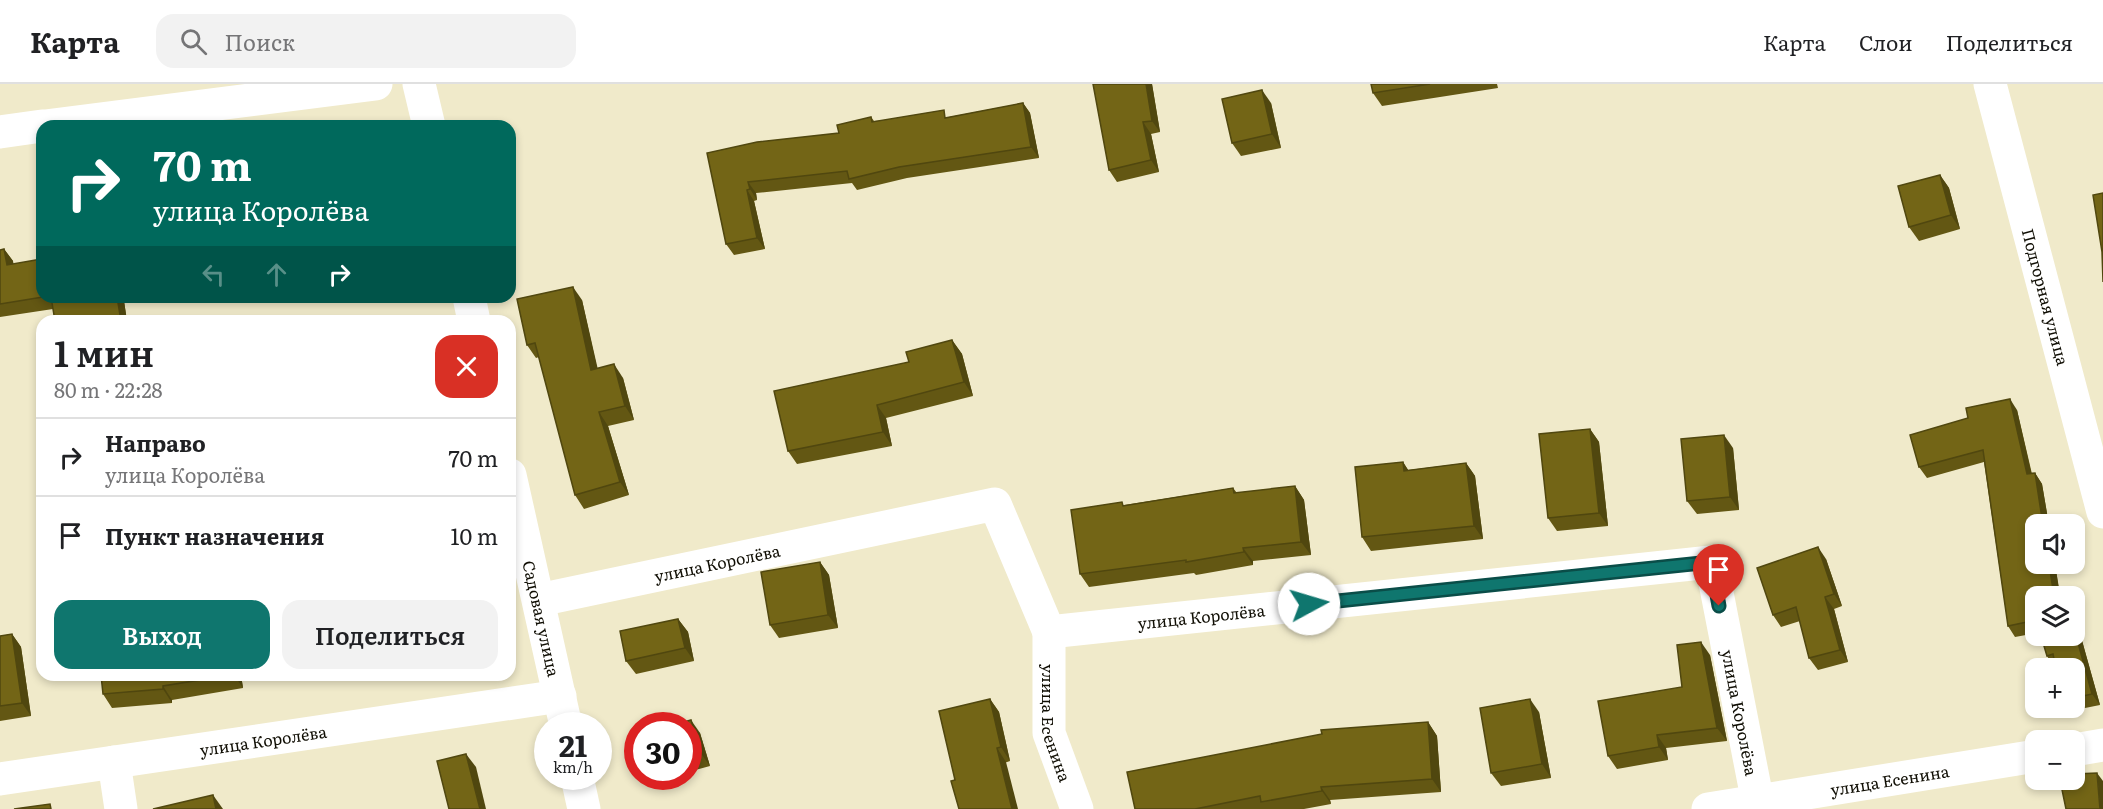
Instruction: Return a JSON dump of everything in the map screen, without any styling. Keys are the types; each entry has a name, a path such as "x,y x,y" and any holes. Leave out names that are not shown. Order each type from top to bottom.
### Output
{"street":[{"path":"91,120 376,84"},
{"path":"420,84 428,120"},
{"name":"Подгорная улица","path":"1990,84 2103,512"},
{"path":"0,132 36,127"},
{"name":"Садовая улица","path":"516,502 563,711"},
{"name":"улица Королёва","path":"539,600 995,504 1049,632 1711,562 1758,803"},
{"name":"улица Есенина","path":"1049,632 1049,733 1077,809"},
{"name":"улица Королёва","path":"0,779 114,762 563,711"},
{"path":"2085,748 2103,745"},
{"name":"улица Есенина","path":"1708,809 1758,803 2025,758"},
{"path":"114,762 121,809"},
{"path":"580,790 584,809"}],"building":[{"path":"1093,84 1146,84 1152,121 1143,122 1151,160 1109,170"},
{"path":"1371,84 1430,84 1373,93"},
{"path":"1262,90 1272,134 1232,143 1222,99"},
{"path":"1023,103 1031,147 899,167 849,179 847,171 748,182 750,189 747,190 757,238 726,244 707,153 757,142 839,133 837,125 871,117 872,122 944,110 945,118"},
{"path":"1940,175 1951,215 1909,227 1898,186"},
{"path":"2103,193 2103,282 2102,252 2093,195"},
{"path":"4,249 7,265 36,260 36,298 0,304 0,250"},
{"path":"573,287 591,370 614,364 625,406 599,412 620,482 575,495 535,343 527,345 517,299"},
{"path":"52,303 118,303 120,315 54,315"},
{"path":"952,340 964,382 877,405 883,432 788,451 774,391 909,362 906,352"},
{"path":"2010,399 2027,474 2035,473 2041,514 2025,514 2025,574 2051,574 2052,586 2025,586 2025,622 2008,626 1983,450 1919,467 1910,435 1968,418 1966,408"},
{"path":"1590,429 1599,513 1548,518 1539,434"},
{"path":"1724,435 1730,497 1687,501 1681,439"},
{"path":"1403,462 1404,471 1466,463 1474,526 1362,537 1355,467"},
{"path":"1295,486 1301,542 1243,548 1244,552 1186,562 1186,560 1080,574 1071,510 1122,502 1123,506 1233,488 1234,493"},
{"path":"1818,547 1834,594 1825,597 1840,650 1809,658 1796,607 1773,615 1757,568"},
{"path":"820,562 828,615 770,625 761,572"},
{"path":"678,619 685,648 626,661 620,631"},
{"path":"12,634 22,703 0,706 0,636"},
{"path":"1701,642 1717,728 1657,735 1659,747 1608,756 1598,701 1682,687 1677,645"},
{"path":"2044,646 2079,646 2082,658 2054,658 2053,654 2047,656"},
{"path":"2085,668 2092,694 2085,696"},
{"path":"102,681 194,681 163,686 163,689 103,694"},
{"path":"990,699 1001,747 997,748 1012,809 959,809 951,781 955,780 939,711"},
{"path":"1530,699 1542,764 1491,773 1480,708"},
{"path":"1428,722 1432,779 1321,787 1322,791 1261,802 1260,796 1195,809 1135,809 1127,772 1322,734 1321,730"},
{"path":"466,754 480,809 449,809 437,761"},
{"path":"2097,773 2100,809 2066,809 2062,790 2085,790 2085,774"},
{"path":"213,795 216,809 153,809"},
{"path":"50,804 51,809 14,809"}],"route":[{"path":"1309,604 1711,562 1719,606"}]}
